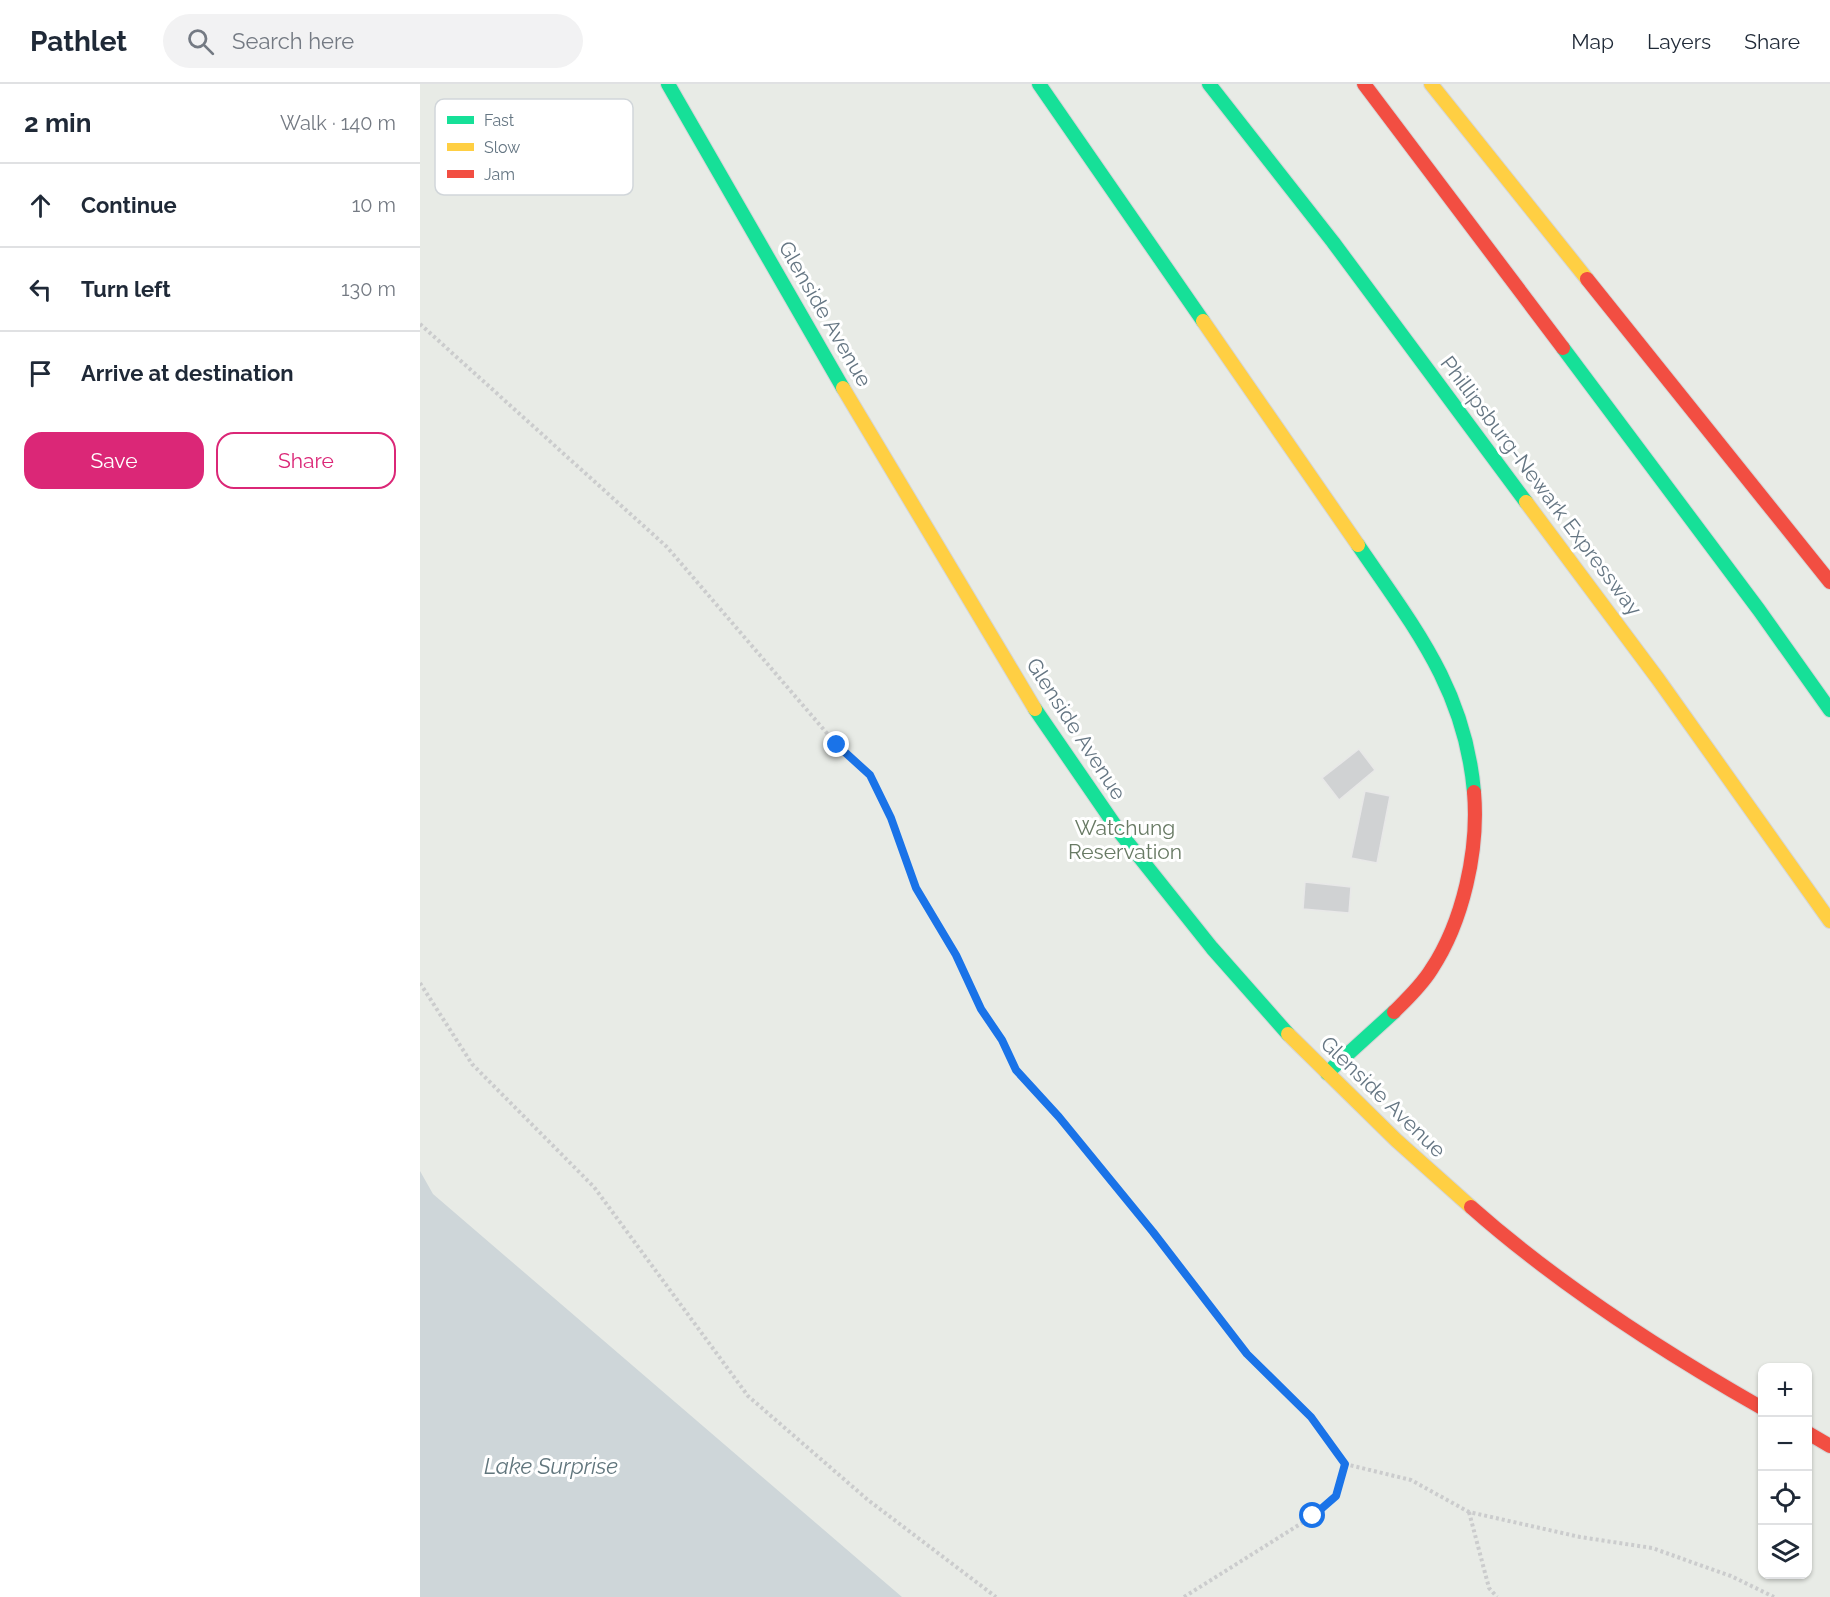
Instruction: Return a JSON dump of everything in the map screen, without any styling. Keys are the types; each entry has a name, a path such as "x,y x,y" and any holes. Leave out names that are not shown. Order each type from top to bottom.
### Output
{"main road":[{"name":"Glenside Avenue","path":"668,84 883,457 1047,727 1121,834 1212,948 1274,1020 1326,1073 1514,1245 1614,1316 1718,1383 1758,1406"},
{"path":"1039,84 1406,615 1446,682 1461,721 1469,761 1475,814 1470,872 1455,921 1428,974 1386,1019 1326,1073"},
{"name":"Phillipsburg-Newark Expressway","path":"1209,84 1333,242 1658,679 1830,921"},
{"path":"1364,84 1759,610 1830,710"},
{"path":"1431,84 1830,582"},
{"path":"1812,1435 1830,1446"}],"path":[{"path":"420,324 667,547 837,745 870,775 891,818 916,888 956,955 981,1009 1002,1040 1016,1070 1059,1117 1153,1232 1247,1354 1311,1417 1345,1464 1411,1480 1469,1512 1580,1537 1652,1548 1731,1576 1774,1597"},
{"path":"420,983 472,1064 594,1187 748,1396 868,1500 996,1597"},
{"path":"1184,1597 1313,1516 1336,1496 1345,1464"},
{"path":"1469,1512 1489,1588 1497,1597"}],"green space":[{"name":"Watchung Reservation","path":"420,84 1830,84 1830,1597 420,1597"}],"water":[{"name":"Lake Surprise","path":"420,1171 433,1194 902,1597 420,1597"}],"building":[{"path":"1359,749 1375,770 1339,800 1322,778"},
{"path":"1365,791 1390,796 1377,863 1351,858"},
{"path":"1305,882 1351,887 1349,913 1303,909"}],"traffic: fast":[{"path":"668,84 843,388"},
{"path":"1039,84 1203,321"},
{"path":"1209,84 1333,242 1526,502"},
{"path":"1563,348 1759,610 1830,710"},
{"path":"1358,545 1417,632 1448,690 1460,721 1469,755 1474,792"},
{"path":"1035,709 1121,834 1212,948 1288,1034"},
{"path":"1327,1073 1394,1012"}],"traffic: slow":[{"path":"1431,84 1587,279"},
{"path":"1203,321 1358,545"},
{"path":"843,388 1035,709"},
{"path":"1526,502 1658,679 1830,921"},
{"path":"1288,1034 1396,1140 1471,1207"}],"traffic: jam":[{"path":"1364,84 1563,348"},
{"path":"1587,279 1830,582"},
{"path":"1394,1012 1427,976 1452,930 1460,908 1471,861 1474,838 1474,792"},
{"path":"1471,1207 1539,1263 1611,1315 1758,1406"},
{"path":"1812,1435 1830,1446"}],"route":[{"path":"837,745 870,775 891,818 916,888 956,955 981,1009 1002,1040 1016,1070 1059,1117 1153,1232 1247,1354 1311,1417 1345,1464 1336,1496 1313,1516"}]}
